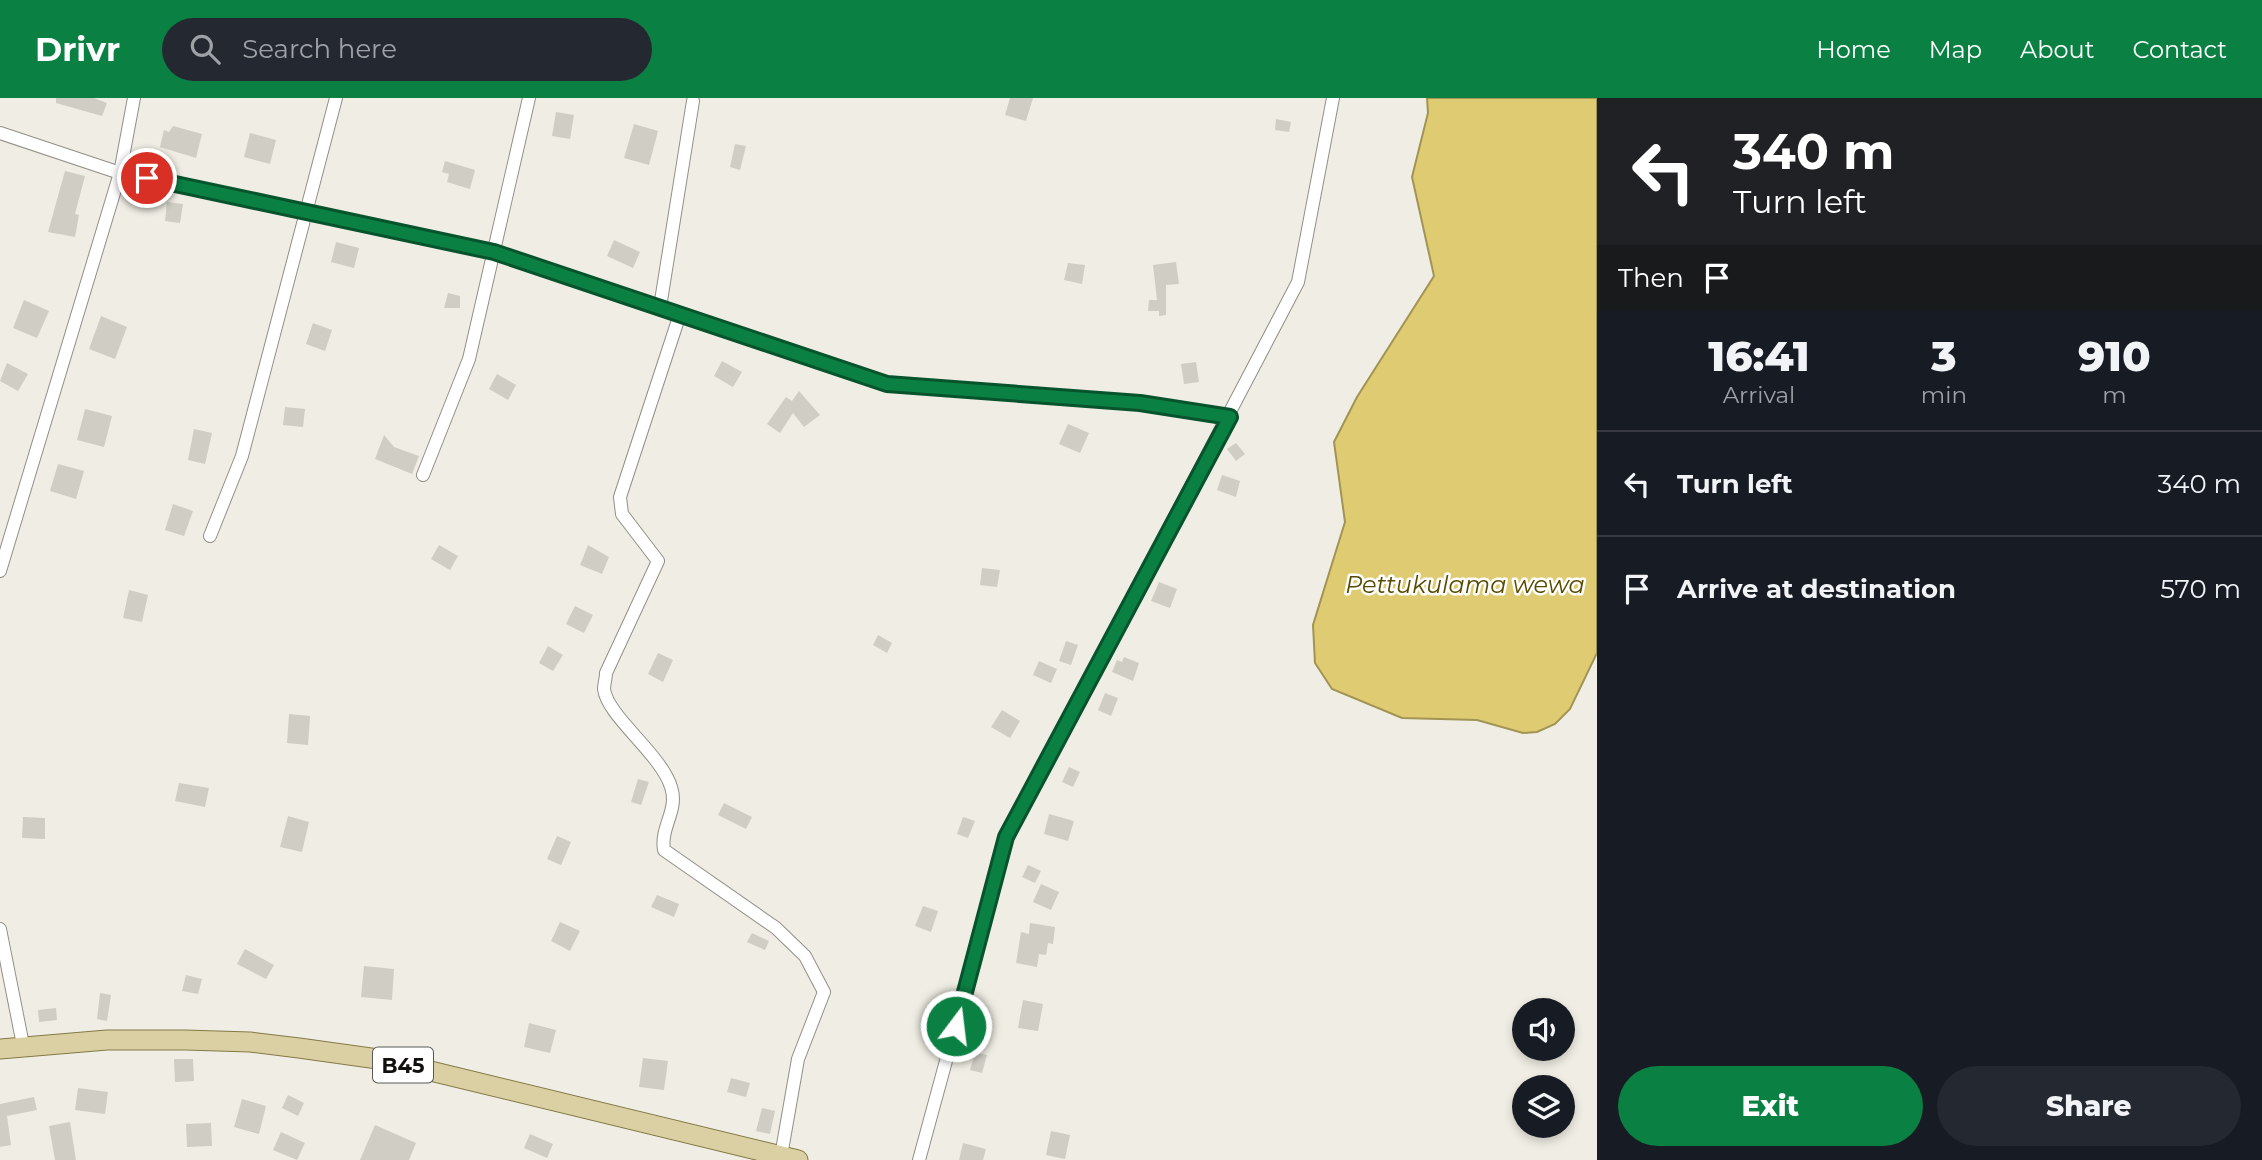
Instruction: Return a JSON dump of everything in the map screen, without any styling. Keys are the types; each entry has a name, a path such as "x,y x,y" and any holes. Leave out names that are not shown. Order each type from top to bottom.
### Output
{"main road":[{"name":"B45","path":"0,1049 107,1040 250,1042 385,1060 789,1158"}],"street":[{"path":"0,571 120,173 134,98"},
{"path":"210,536 242,456 337,98"},
{"path":"423,475 468,359 529,98"},
{"path":"919,1160 1006,837 1230,417 1298,282 1333,98"},
{"path":"660,307 693,101"},
{"path":"0,133 120,173 494,252 887,384 1140,403 1230,417"},
{"path":"680,314 620,498 622,514 658,561 606,673 604,691 613,707 659,761 671,786 675,803 662,838 664,850 776,929 805,956 824,992 798,1059 789,1158"},
{"path":"0,929 23,1045"}],"water":[{"name":"Pettukulama wewa","path":"1427,98 1597,98 1597,653 1570,709 1555,724 1537,732 1523,733 1477,720 1402,718 1332,689 1315,663 1313,625 1345,522 1334,442 1357,397 1434,276 1412,177 1428,113"}],"building":[{"path":"56,98 94,98 107,103 102,116 56,103"},
{"path":"1010,98 1033,98 1026,121 1005,115"},
{"path":"556,112 574,115 570,139 552,136"},
{"path":"1276,119 1291,122 1289,132 1275,130"},
{"path":"634,124 658,131 649,165 624,158"},
{"path":"173,126 202,134 196,158 160,147 164,130 169,132"},
{"path":"250,133 276,140 270,164 244,157"},
{"path":"735,144 746,146 740,170 730,167"},
{"path":"445,161 475,170 470,189 447,182 449,174 442,172"},
{"path":"65,171 85,176 75,214 79,215 75,237 48,232"},
{"path":"167,202 183,204 180,223 165,221"},
{"path":"614,240 640,252 633,268 607,256"},
{"path":"336,242 359,248 354,268 331,262"},
{"path":"1176,262 1179,284 1166,285 1166,315 1159,316 1159,311 1148,311 1149,300 1157,300 1153,265"},
{"path":"1068,263 1085,265 1082,284 1064,280"},
{"path":"448,293 460,296 460,308 444,308"},
{"path":"24,300 49,311 37,338 13,328"},
{"path":"101,316 127,327 115,359 89,349"},
{"path":"313,323 332,330 325,351 306,344"},
{"path":"722,361 742,372 733,387 714,376"},
{"path":"1196,362 1199,382 1184,384 1181,364"},
{"path":"7,363 28,374 18,391 0,381"},
{"path":"497,374 516,385 508,400 489,389"},
{"path":"799,391 820,415 804,427 793,413 780,433 767,424 786,397 792,401"},
{"path":"285,407 305,409 303,427 283,425"},
{"path":"85,409 112,416 104,447 77,440"},
{"path":"1068,424 1089,433 1080,453 1059,444"},
{"path":"194,429 212,433 205,464 188,460"},
{"path":"384,435 394,447 419,456 412,474 375,459"},
{"path":"1236,443 1245,454 1236,461 1227,449"},
{"path":"58,464 84,471 76,499 50,491"},
{"path":"1222,475 1240,481 1236,497 1217,490"},
{"path":"173,504 193,511 184,536 165,530"},
{"path":"439,545 458,556 450,570 431,559"},
{"path":"588,545 609,557 602,574 580,565"},
{"path":"982,568 1000,570 997,587 980,585"},
{"path":"1159,582 1177,589 1170,608 1151,601"},
{"path":"129,590 148,595 142,622 123,618"},
{"path":"575,606 593,615 584,633 566,624"},
{"path":"878,635 892,643 887,653 873,645"},
{"path":"1066,641 1078,645 1071,665 1059,661"},
{"path":"548,646 563,655 553,671 539,663"},
{"path":"658,653 673,660 663,682 648,674"},
{"path":"1124,657 1139,663 1133,681 1112,672 1117,660 1122,662"},
{"path":"1039,661 1057,669 1051,683 1033,675"},
{"path":"1105,693 1118,698 1111,716 1098,710"},
{"path":"1002,710 1020,721 1010,738 991,727"},
{"path":"289,714 310,716 308,745 287,743"},
{"path":"1069,767 1080,772 1073,787 1062,782"},
{"path":"638,779 649,782 641,805 631,802"},
{"path":"179,783 209,788 205,807 175,801"},
{"path":"724,803 752,817 746,829 718,815"},
{"path":"1049,814 1074,821 1068,841 1044,834"},
{"path":"288,816 309,822 302,852 280,847"},
{"path":"23,817 45,818 45,839 22,838"},
{"path":"963,817 975,821 968,838 957,834"},
{"path":"557,836 571,842 561,865 547,859"},
{"path":"1028,865 1041,871 1035,883 1022,877"},
{"path":"1041,884 1059,892 1051,910 1033,902"},
{"path":"657,895 679,904 674,917 651,907"},
{"path":"923,906 938,911 931,932 915,926"},
{"path":"560,922 580,931 570,951 551,941"},
{"path":"1030,923 1055,927 1053,944 1048,943 1046,955 1039,954 1037,967 1016,963 1021,932 1029,934"},
{"path":"752,933 769,941 765,950 747,942"},
{"path":"245,949 274,965 266,979 237,964"},
{"path":"364,966 394,969 392,1000 361,997"},
{"path":"186,975 202,979 198,994 182,991"},
{"path":"100,993 111,995 107,1021 97,1019"},
{"path":"1023,1000 1043,1004 1038,1031 1018,1028"},
{"path":"56,1008 57,1020 39,1022 38,1010"},
{"path":"529,1023 556,1030 550,1053 524,1047"},
{"path":"975,1052 987,1055 982,1073 970,1070"},
{"path":"643,1058 668,1061 664,1090 639,1087"},
{"path":"174,1059 193,1059 194,1081 175,1082"},
{"path":"731,1078 750,1083 746,1097 727,1092"},
{"path":"78,1088 108,1092 105,1114 75,1110"},
{"path":"288,1095 304,1103 298,1116 282,1108"},
{"path":"34,1097 37,1110 7,1116 11,1145 0,1147 0,1104"},
{"path":"242,1099 266,1106 259,1134 234,1127"},
{"path":"762,1108 775,1111 770,1134 756,1131"},
{"path":"70,1122 76,1160 55,1160 49,1126"},
{"path":"211,1123 212,1146 187,1147 186,1124"},
{"path":"375,1125 416,1143 409,1160 360,1160"},
{"path":"1051,1131 1070,1135 1065,1159 1046,1155"},
{"path":"281,1132 305,1143 297,1160 273,1150"},
{"path":"530,1134 553,1144 547,1158 524,1148"},
{"path":"963,1143 986,1149 983,1160 959,1160"}],"route":[{"path":"147,178 494,252 887,384 1140,403 1230,417 1006,837 956,1026"}]}
